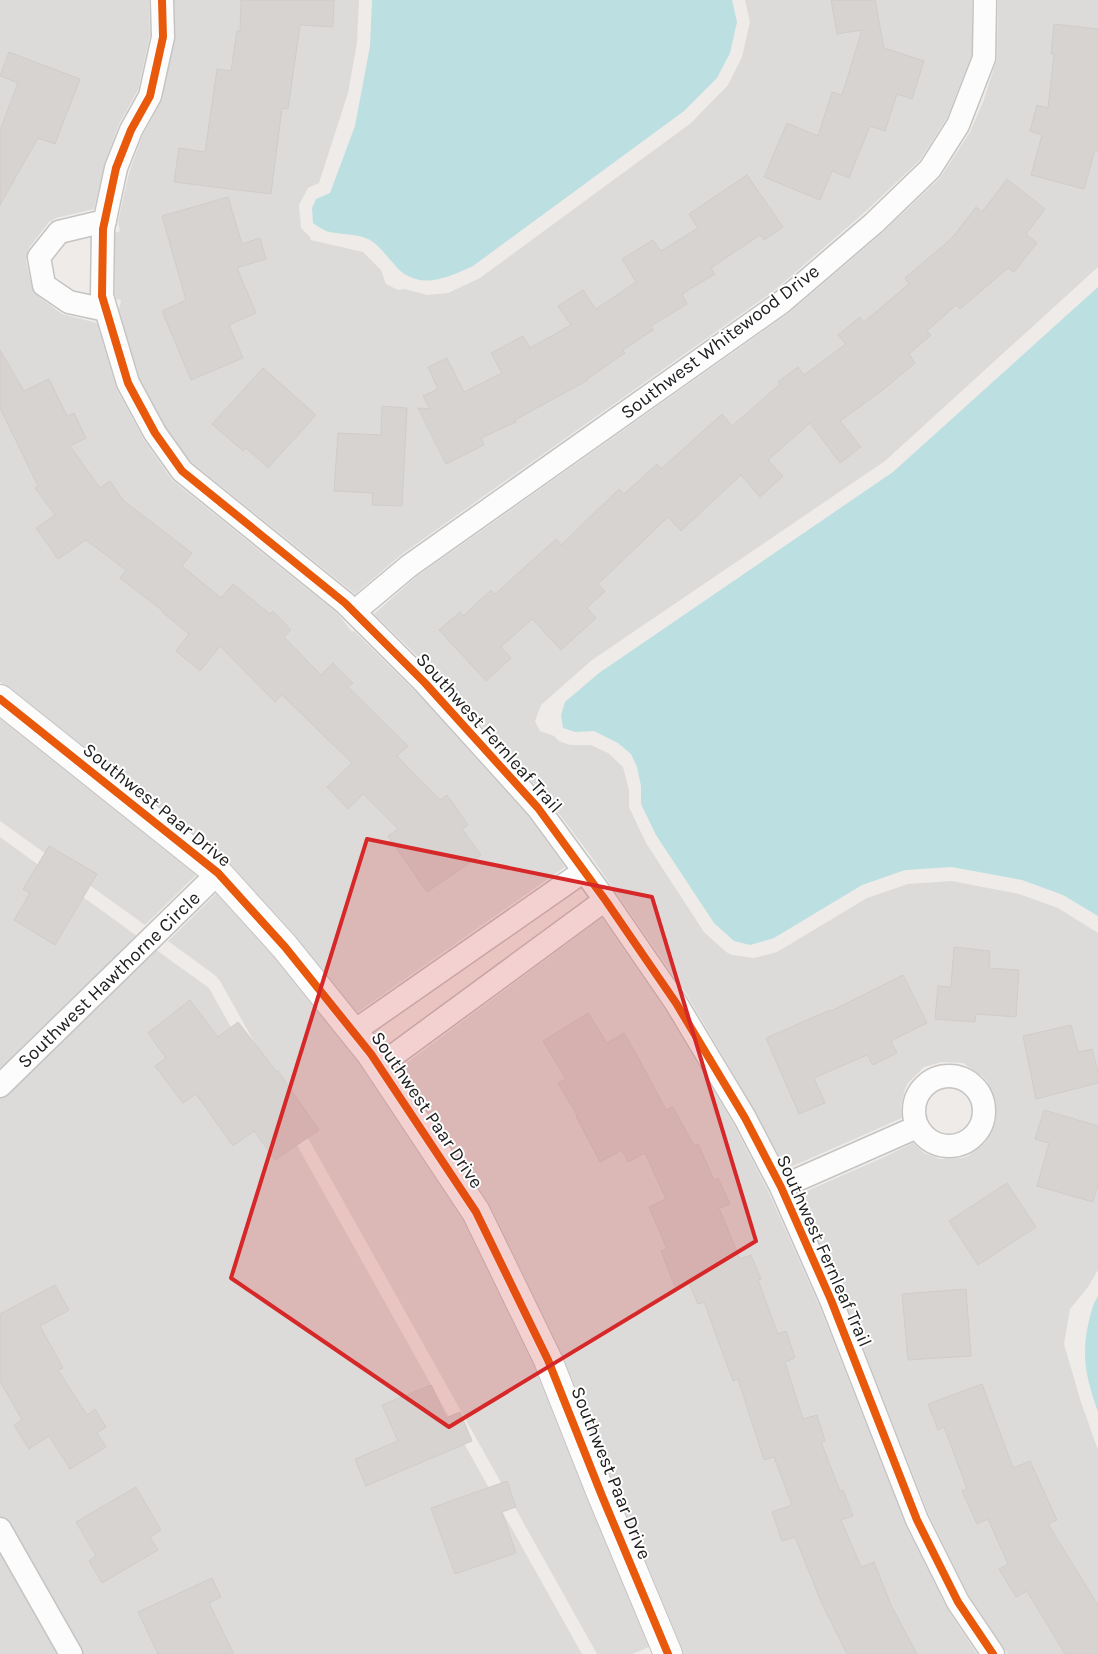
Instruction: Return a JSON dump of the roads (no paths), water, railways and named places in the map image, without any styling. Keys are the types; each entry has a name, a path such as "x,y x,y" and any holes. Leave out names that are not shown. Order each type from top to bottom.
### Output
{"street":[{"name":"Southwest Fernleaf Trail","path":"162,0 163,37 150,96 131,130 116,168 103,229 102,296 128,383 155,434 182,471 345,603 426,683 538,808 605,900 676,1003 744,1118 780,1187 831,1300 918,1520 958,1602 993,1654"},
{"name":"Southwest Whitewood Drive","path":"354,612 409,566 782,302 874,223 930,170 958,125 971,96 984,58 985,0"},
{"path":"105,221 59,232 38,257 44,285 69,302 106,310"},
{"name":"Southwest Paar Drive","path":"0,699 218,874 285,947 379,1066 476,1212 548,1360 668,1654"},
{"path":"354,1032 584,871"},
{"name":"Southwest Hawthorne Circle","path":"0,1086 218,874"},
{"path":"379,1066 605,900"},
{"path":"780,1187 917,1127"},
{"path":"0,1530 71,1654"}],"water":[{"path":"372,0 732,0 737,22 730,53 717,78 684,111 473,266 441,278 421,280 411,278 402,272 378,246 368,239 326,231 313,223 312,208 316,199 330,193 355,126 370,46"},
{"path":"1098,287 1098,916 1063,895 1022,880 952,867 905,870 862,885 774,938 750,945 734,941 714,923 656,835 641,804 641,786 637,767 631,754 618,743 594,731 575,732 563,728 561,715 565,702 599,673 893,472"},
{"path":"1098,1296 1098,1412 1088,1379 1085,1348 1088,1325"}]}
